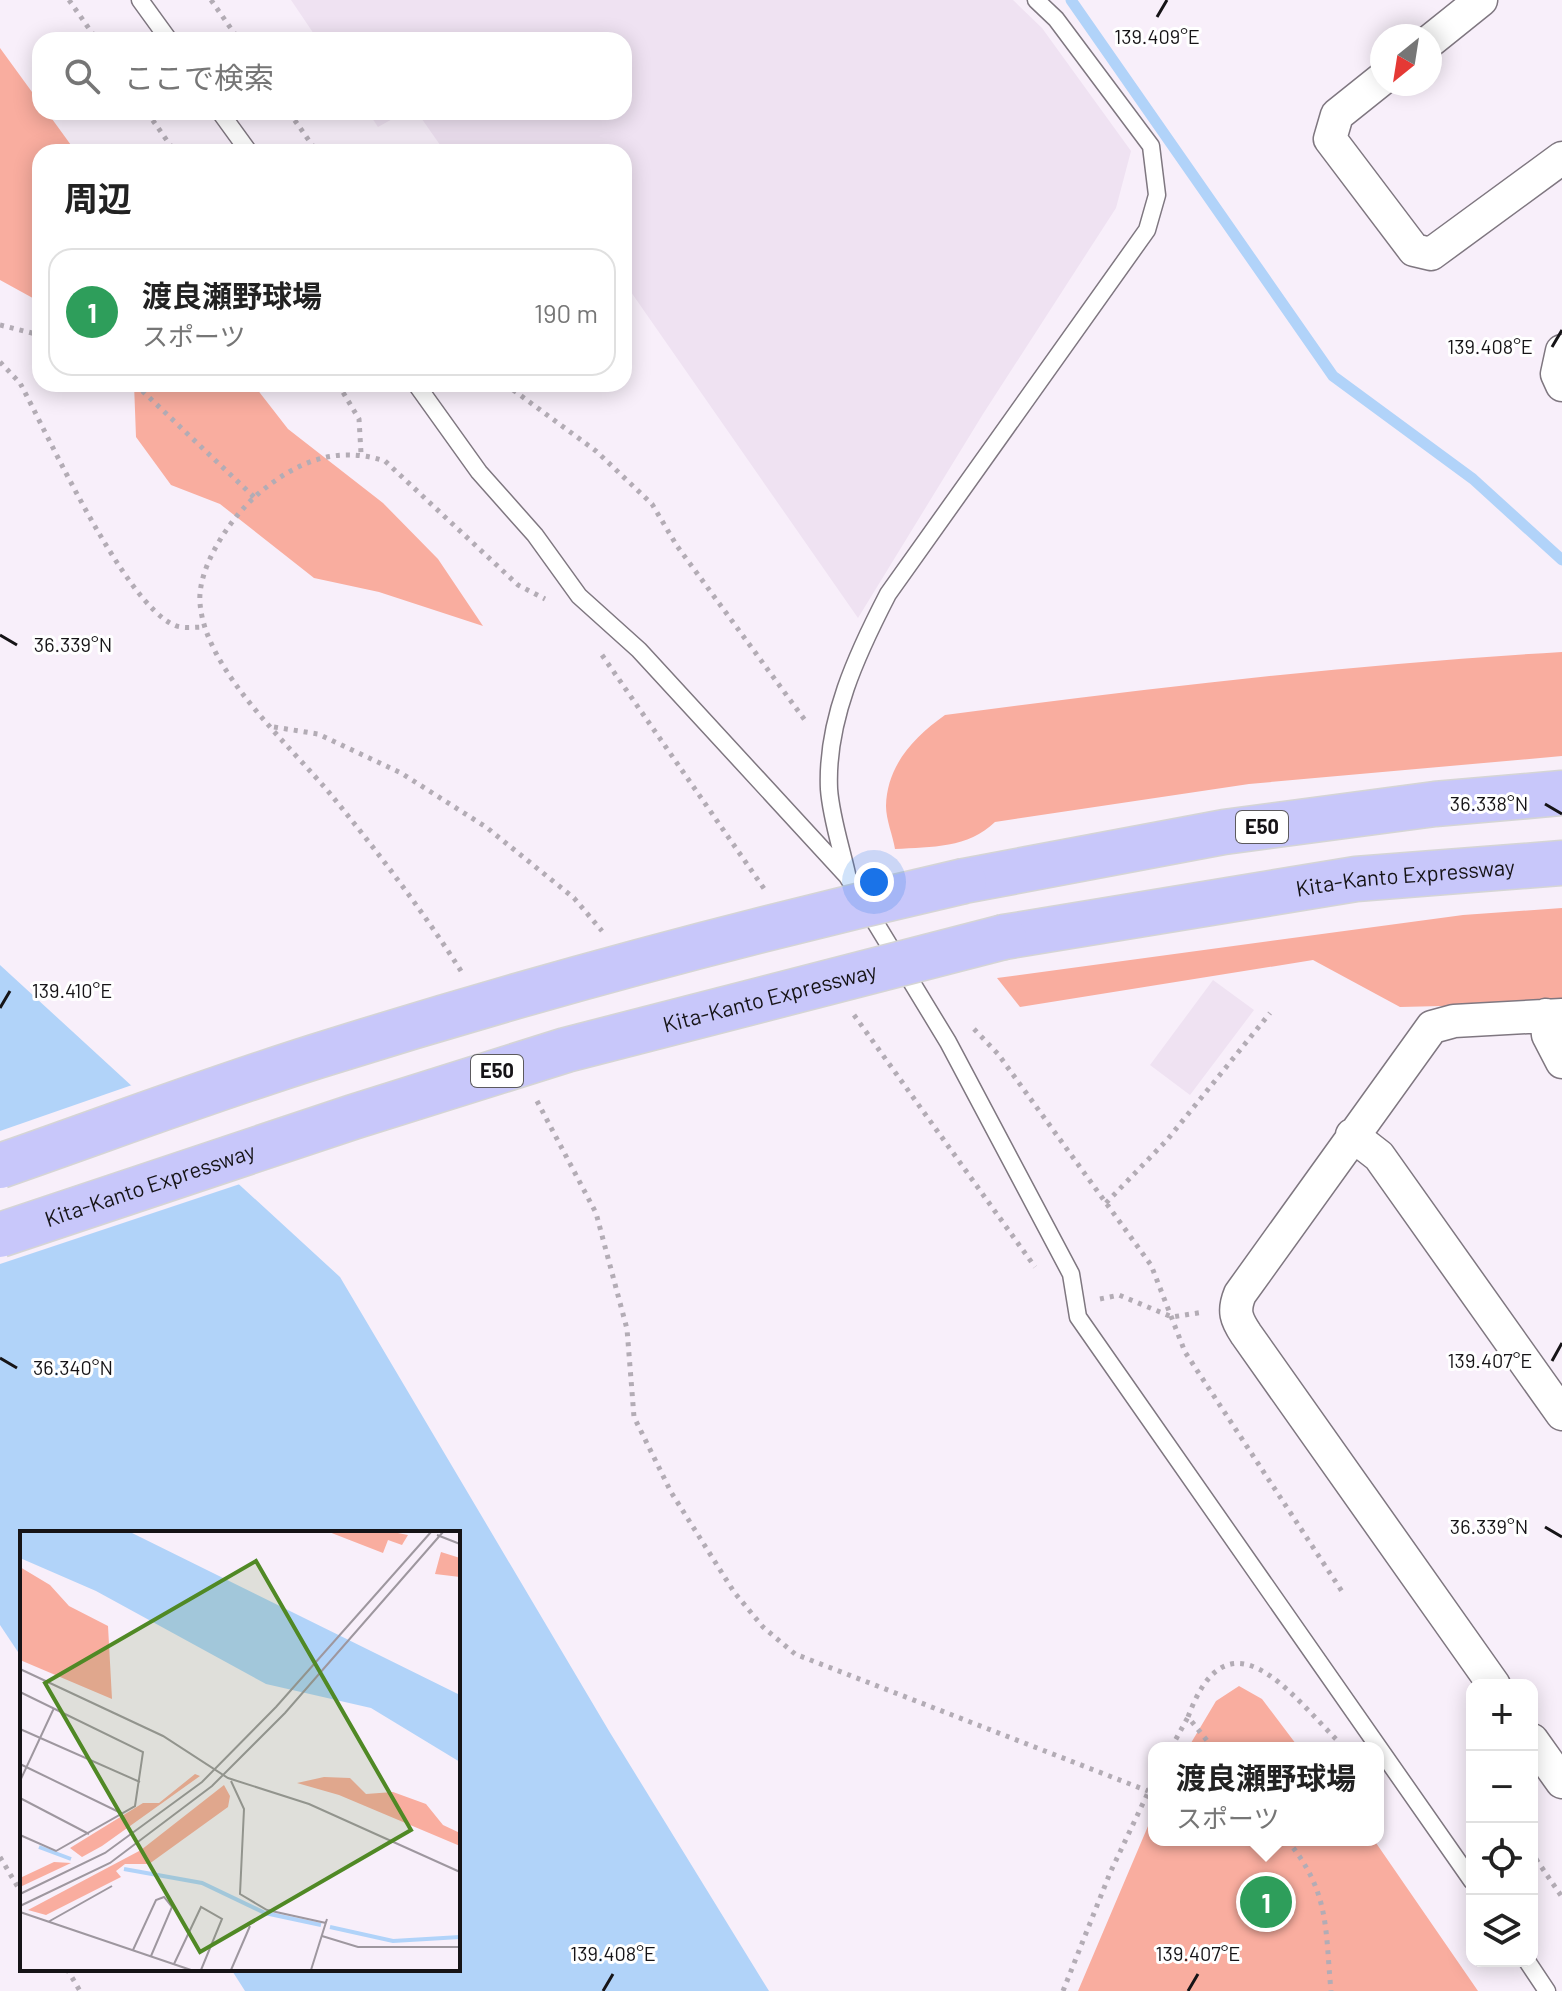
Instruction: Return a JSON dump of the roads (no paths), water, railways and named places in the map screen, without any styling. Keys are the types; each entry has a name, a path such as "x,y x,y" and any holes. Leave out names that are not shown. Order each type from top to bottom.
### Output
{"highway":[{"name":"E50","path":"0,1166 324,1054 574,979 826,913 964,881 1224,832 1435,804 1562,793"},
{"name":"Kita-Kanto Expressway","path":"0,1235 338,1121 566,1050 1004,937 1356,879 1562,863"}],"street":[{"path":"1442,31 1481,0"},
{"path":"1370,89 1337,115 1330,139 1414,250 1431,254 1562,158"},
{"path":"1562,351 1557,374 1562,385"},
{"path":"1490,1679 1246,1334 1236,1318 1235,1307 1240,1294 1432,1027 1454,1021 1554,1015 1548,1035 1562,1062"},
{"path":"1352,1135 1379,1156 1562,1414"},
{"path":"1538,1748 1562,1782"}],"lane":[{"path":"140,0 163,32"},
{"path":"847,876 829,789 838,714 858,653 888,594 1147,230 1157,195 1151,146 1056,19 1036,0"},
{"path":"226,120 243,144"},
{"path":"422,392 479,472 535,535 579,596 639,650 847,876 948,1042 1071,1274 1078,1317 1375,1742"},
{"path":"1384,1755 1466,1872"},
{"path":"1531,1967 1547,1991"}],"water":[{"path":"0,965 340,1277 609,1731 769,1991 245,1991 232,1971 460,1971 460,1531 20,1531 20,1655 0,1625"}],"waterway":[{"path":"1071,0 1333,376 1473,479 1562,560"}],"place":[{"name":"渡良瀬野球場","path":"1266,1902"}]}
